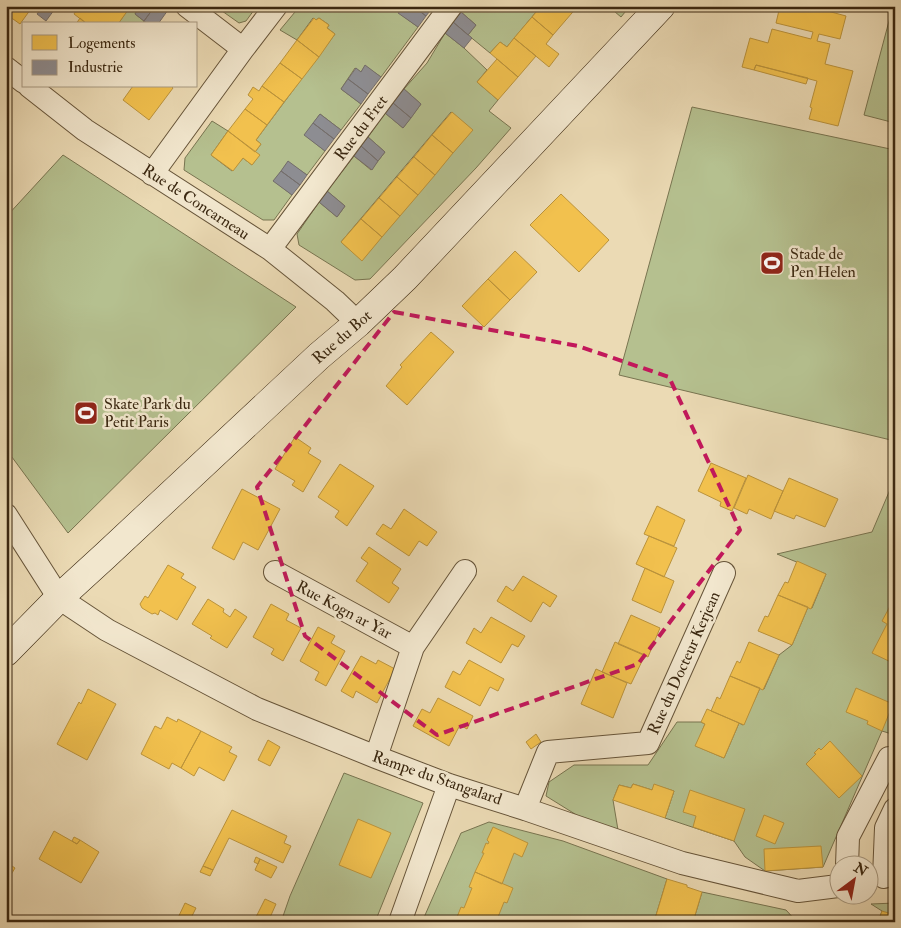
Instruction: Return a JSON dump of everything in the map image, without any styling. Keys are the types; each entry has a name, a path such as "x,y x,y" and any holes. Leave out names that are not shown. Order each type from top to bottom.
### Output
{"street":[{"path":"187,6 243,49"},
{"path":"152,174 276,6"},
{"name":"Rue du Fret","path":"270,250 451,6"},
{"name":"Rue du Bot","path":"6,652 59,598 319,356 358,323 417,266 662,6"},
{"path":"6,68 22,80"},
{"name":"Rue de Concarneau","path":"32,88 85,130 270,250 335,301 358,323"},
{"path":"6,515 59,598"},
{"path":"376,758 413,647 465,571"},
{"name":"Rue Kogn ar Yar","path":"275,572 413,647"},
{"name":"Rue du Docteur Kerjean","path":"525,809 548,752 648,743 724,573"},
{"name":"Rampe du Stangalard","path":"59,598 107,630 257,709 376,758 682,863 798,891 828,887"},
{"path":"848,856 848,837 889,758"},
{"path":"400,922 449,784"},
{"path":"882,878 886,828 895,809"}],"highlighted area":[{"path":"394,312 578,346 669,377 740,530 638,664 437,735 305,636 257,487"}],"green space":[{"path":"130,6 140,6 135,14 143,22 119,22"},
{"path":"215,6 257,6 246,21 239,23"},
{"path":"300,6 403,6 399,13 418,27 381,77 365,66 361,72 355,68 341,89 361,104 341,130 320,114 305,135 325,151 307,175 288,162 274,181 292,195 274,220 263,220 184,170 185,158 212,121 228,131 211,155 232,171 243,158 252,165 259,155 255,152 261,144 256,140 335,34 327,28 329,25 319,18 316,20 313,18 297,40 280,30"},
{"path":"466,6 541,6 507,47 500,42 490,53 468,35 476,25 461,12"},
{"path":"608,6 630,6 621,17"},
{"path":"893,6 895,6 895,123 864,115"},
{"path":"445,33 487,70 477,82 498,100 489,111 511,128 476,168 370,279 355,280 299,245 297,234 319,202 337,217 345,206 327,191 354,156 371,170 385,152 368,137 385,113 403,128 421,104 404,89 427,63","holes":["451,112 472,130 362,260 341,242"]},
{"name":"Stade de Pen Helen","path":"692,107 895,150 895,441 619,375"},
{"path":"63,155 296,307 68,533 6,449 6,217"},
{"path":"892,485 895,485 895,735 882,731 823,867 765,871 745,857 734,841 665,818 674,791 655,785 652,790 633,784 631,788 619,785 613,800 618,830 583,819 546,796 549,782 574,765 648,765 677,722 701,722 705,724 696,746 724,758 739,723 743,725 760,688 764,689 779,655 792,645 808,607 812,608 826,574 777,554 872,532"},
{"path":"344,773 423,803 375,922 281,922 290,896"},
{"path":"489,822 563,841 667,879 654,922 422,922 461,833"},
{"path":"702,892 786,910 797,922 693,922"},
{"path":"895,903 895,922 878,922 882,911 874,906 878,906 878,904"}],"building: Logements":[{"path":"6,6 33,6 20,24 6,14"},
{"path":"79,6 131,6 119,22 84,22 74,14"},
{"path":"541,6 578,6 553,35 532,17"},
{"path":"780,6 809,6 846,16 840,39 819,34 817,41 830,44 825,64 853,71 838,126 809,119 817,81 756,65 754,70 742,67 750,38 768,43 772,29 811,39 813,32 776,23"},
{"path":"532,17 553,35 546,44 559,54 549,67 514,38"},
{"path":"314,18 316,20 319,18 329,25 327,28 335,34 319,57 297,40"},
{"path":"514,38 536,56 518,77 490,53 500,42 507,47"},
{"path":"297,40 319,57 302,79 280,63"},
{"path":"497,59 518,77 498,100 477,82"},
{"path":"280,63 302,79 284,102 262,86"},
{"path":"756,65 808,78 806,84 754,70"},
{"path":"262,86 284,102 267,125 245,109 253,99 248,95 253,87 259,91"},
{"path":"132,88 173,88 149,120 123,100"},
{"path":"245,109 267,125 256,140 261,144 255,152 228,131"},
{"path":"452,112 473,130 453,153 432,135"},
{"path":"228,131 260,155 252,165 243,158 233,171 211,155"},
{"path":"432,135 453,153 435,175 414,157"},
{"path":"414,157 435,175 418,195 397,177"},
{"path":"397,177 418,195 400,216 379,198"},
{"path":"561,194 609,240 579,272 530,225"},
{"path":"379,198 400,216 382,237 361,219"},
{"path":"361,219 382,237 362,261 341,242"},
{"path":"515,251 537,272 510,300 488,279"},
{"path":"488,279 510,300 484,327 462,306"},
{"path":"431,332 454,352 407,405 386,386 402,367 400,365"},
{"path":"295,437 311,448 308,453 321,461 303,492 292,485 295,481 275,469"},
{"path":"711,463 746,478 732,511 720,506 721,502 698,491"},
{"path":"340,464 374,486 347,526 335,517 339,511 318,497"},
{"path":"748,475 783,491 771,519 749,509 747,514 734,508"},
{"path":"789,478 838,499 825,527 796,515 794,519 774,511"},
{"path":"242,489 280,509 258,550 243,542 234,560 212,548"},
{"path":"657,506 685,520 674,546 644,534"},
{"path":"404,509 437,532 427,546 419,541 409,556 376,534 383,524 391,529"},
{"path":"649,536 677,548 664,577 636,564"},
{"path":"369,547 401,569 392,583 399,588 389,603 356,581 368,563 361,558"},
{"path":"797,561 826,574 811,609 778,595 785,582 788,583"},
{"path":"168,565 184,574 181,578 196,587 177,620 160,610 158,615 152,614 142,608 140,604 145,596 148,598"},
{"path":"645,568 674,581 661,613 632,600"},
{"path":"523,576 557,596 550,607 543,602 531,622 497,601 506,586 513,591"},
{"path":"778,595 808,607 792,645 758,631 765,616 768,617"},
{"path":"895,597 895,664 872,653 887,624 882,621"},
{"path":"208,599 224,609 223,612 230,617 235,609 247,617 227,648 192,624"},
{"path":"271,604 289,614 286,620 301,628 283,661 271,654 274,649 253,637"},
{"path":"631,615 660,628 648,657 618,644"},
{"path":"491,617 525,636 518,647 512,644 501,663 466,643 474,628 481,633"},
{"path":"318,627 335,636 331,643 345,651 326,686 315,680 319,672 300,661"},
{"path":"615,642 645,655 631,684 602,672"},
{"path":"749,642 779,655 763,690 730,676 737,661 740,663"},
{"path":"361,656 376,664 378,660 395,669 377,703 356,691 353,698 341,691"},
{"path":"469,660 504,679 498,691 490,687 480,706 445,687 453,671 460,675"},
{"path":"596,669 627,683 613,718 581,704"},
{"path":"730,676 760,688 744,725 711,711 717,697 720,699"},
{"path":"856,688 893,704 882,731 867,724 868,721 846,712"},
{"path":"88,689 116,704 87,760 57,744"},
{"path":"438,698 473,716 467,729 460,725 449,746 413,726 422,709 430,713"},
{"path":"707,709 739,723 724,758 695,746 705,724 701,722"},
{"path":"167,717 177,722 178,719 201,731 181,768 172,763 169,769 141,754 155,726 161,729"},
{"path":"201,731 232,747 229,752 237,756 224,781 199,767 194,776 181,768"},
{"path":"536,734 541,742 531,749 526,742"},
{"path":"268,740 280,747 270,766 258,760"},
{"path":"830,741 862,776 839,798 806,764 819,748 821,750"},
{"path":"633,784 652,790 654,784 674,791 665,818 613,800 619,785 631,788"},
{"path":"690,790 745,809 734,841 693,827 696,816 683,812"},
{"path":"232,810 287,836 284,843 291,846 283,863 229,838 213,870 203,866"},
{"path":"764,815 784,823 775,844 756,836"},
{"path":"358,819 391,833 371,878 339,865"},
{"path":"493,827 528,843 522,857 514,853 502,884 475,872 484,853 482,853 486,843 488,844 489,842 487,840"},
{"path":"54,831 77,844 80,840 99,852 81,883 39,859"},
{"path":"74,837 80,840 77,844 72,841"},
{"path":"821,846 823,867 765,871 764,849"},
{"path":"256,857 260,859 258,864 254,862"},
{"path":"260,859 277,867 271,878 255,870"},
{"path":"6,862 15,868 9,878 6,876"},
{"path":"203,866 213,870 210,876 200,872"},
{"path":"475,872 513,888 507,903 504,902 496,922 455,922 461,907 464,908 472,888 469,887"},
{"path":"667,879 702,892 693,922 654,922"},
{"path":"265,899 276,904 268,922 260,922 255,919"},
{"path":"185,903 196,908 189,922 176,922"},
{"path":"882,911 895,915 895,922 878,922"}],"building: Industrie":[{"path":"43,6 57,6 46,21 37,14"},
{"path":"140,6 155,6 144,21 135,14"},
{"path":"155,6 163,6 168,10 159,22 144,21"},
{"path":"403,6 413,6 426,16 418,27 398,13"},
{"path":"413,6 433,6 433,7 426,16"},
{"path":"461,12 476,25 468,35 453,22"},
{"path":"453,22 472,38 464,48 445,33"},
{"path":"365,65 381,77 368,94 348,79 356,68 361,72"},
{"path":"348,79 368,94 361,104 341,89"},
{"path":"404,89 421,104 411,118 393,103"},
{"path":"393,103 411,118 403,128 385,113"},
{"path":"320,114 341,130 334,139 313,123"},
{"path":"313,123 334,139 325,151 304,135"},
{"path":"368,137 385,152 378,161 361,146"},
{"path":"361,146 378,161 372,170 354,156"},
{"path":"288,161 307,175 300,185 281,171"},
{"path":"281,171 300,185 292,195 273,181"},
{"path":"327,191 345,206 337,217 319,202"}],"place":[{"name":"Stade de Pen Helen","path":"772,263"},
{"name":"Skate Park du Petit Paris","path":"86,413"}]}
